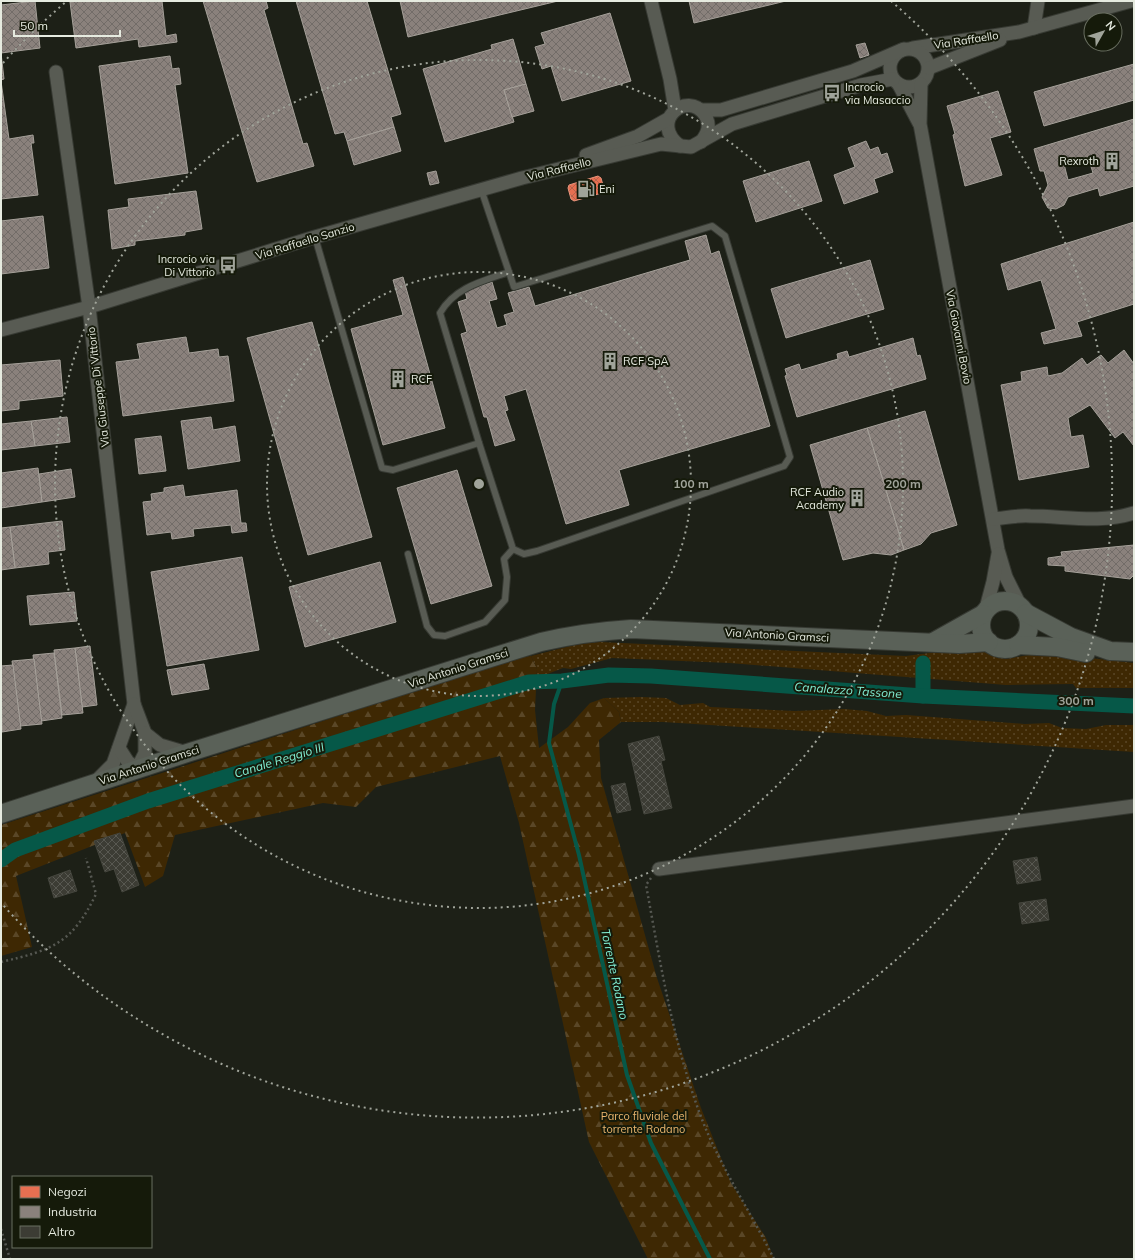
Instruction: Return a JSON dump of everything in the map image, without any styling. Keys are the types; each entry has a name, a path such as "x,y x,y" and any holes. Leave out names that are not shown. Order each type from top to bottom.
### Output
{"street":[{"path":"651,1 670,79 672,114 667,129 672,139 680,146"},
{"path":"1034,28 1038,1"},
{"name":"Via Raffaello","path":"522,178 638,136 688,105 701,110 721,110 853,71 908,49 1019,32 1131,1"},
{"name":"Via Raffaello","path":"908,49 922,53 927,59 929,68 1019,32"},
{"path":"896,82 889,70 891,60 897,52 908,49"},
{"path":"921,84 926,78 929,68"},
{"name":"Via Giuseppe Di Vittorio","path":"56,72 89,307 134,704 145,733 145,753 137,769"},
{"path":"670,79 688,105"},
{"name":"Via Raffaello","path":"522,178 661,144 691,147 732,124 861,85 896,82 910,87 921,84"},
{"name":"Via Giovanni Bovio","path":"896,82 920,124"},
{"name":"Via Giovanni Bovio","path":"921,84 920,124 998,550 1006,577 1024,610"},
{"path":"701,110 708,120 708,132 701,142"},
{"name":"Via Raffaello Sanzio","path":"1,330 89,307 315,237 522,178"},
{"path":"993,519 1029,515 1078,520 1118,518 1134,513"},
{"name":"Via Giovanni Bovio","path":"984,613 993,582 998,550"},
{"name":"Via Antonio Gramsci","path":"933,642 984,613 990,606 1002,601 1009,601 1060,633 1110,650 1134,652"},
{"path":"1018,645 1023,640 1029,627 1024,610"},
{"path":"984,613 982,629 989,642"},
{"name":"Via Antonio Gramsci","path":"1,814 187,753 541,642 598,631 631,629 933,642 989,642 999,648 1018,645 1057,647 1079,653 1095,654 1110,650"},
{"name":"Via Giuseppe Di Vittorio","path":"95,783 113,764 134,704"},
{"path":"145,733 160,745 187,753"},
{"path":"119,748 128,762 137,769"},
{"path":"659,869 1134,806"}],"lane":[{"path":"482,189 514,287 712,226 725,236 790,457 784,466 537,551 524,554 513,549 440,313 447,301 462,290 509,272"},
{"path":"315,237 382,468 393,470 479,443"},
{"path":"408,554 427,626 434,635 445,636 485,622 505,600 507,577 504,559 513,549"}],"path":[{"path":"1,962 45,950 71,934 86,914 96,894 86,858"},
{"path":"659,869 646,885 660,959 690,1085 706,1128 774,1259"},
{"path":"1,1230 10,1259"}],"green space":[{"path":"600,642 906,656 960,649 988,651 1006,659 1034,654 1055,654 1134,663 1134,688 1076,688 1073,684 1006,685 729,663 612,658 571,669 563,668 537,678 537,669 531,656 578,644"},
{"name":"Parco fluviale del torrente Rodano","path":"531,656 537,669 535,710 539,748 568,727 590,703 604,698 619,712 621,722 599,740 601,778 657,978 701,1108 731,1183 766,1238 774,1259 648,1259 589,1142 519,823 500,756 376,787 356,807 323,803 175,835 163,876 145,887 125,833 16,876 32,947 1,956 1,825 521,657"},
{"path":"604,698 666,698 680,705 703,703 710,707 795,711 844,709 867,711 886,716 906,715 1025,724 1049,723 1062,728 1086,729 1106,725 1134,725 1134,752 663,722 621,722 619,712"}],"building: Negozi":[{"name":"Eni","path":"598,176 601,178 604,189 602,193 574,201 571,199 568,188 569,185"}],"building: Industria":[{"path":"35,1 40,48 1,53 1,5"},
{"path":"162,1 166,36 176,34 177,42 139,47 138,39 76,48 70,2"},
{"path":"203,1 266,1 268,8 264,10 303,144 307,143 314,166 257,182"},
{"path":"296,1 367,1 401,114 391,117 394,127 347,141 344,132 335,134"},
{"path":"400,1 558,1 408,37"},
{"path":"689,1 786,1 694,23"},
{"path":"610,13 631,81 562,101 551,66 542,69 535,47 545,44 541,33"},
{"path":"513,39 526,84 504,90 514,122 445,142 423,69 492,49 491,45"},
{"path":"865,43 869,55 860,58 856,45"},
{"path":"1,53 4,79 1,80"},
{"path":"170,56 172,69 179,68 181,84 175,85 188,173 115,184 99,66"},
{"path":"1134,64 1134,100 1044,126 1034,92"},
{"path":"1,81 9,139 33,135 34,143 31,143 38,195 1,199"},
{"path":"526,84 534,111 512,117 504,90"},
{"path":"998,91 1011,132 990,138 1002,175 965,186 953,135 955,134 947,106"},
{"name":"Rexroth","path":"1134,119 1134,186 1100,196 1098,188 1068,197 1064,205 1056,209 1048,208 1042,197 1048,185 1044,171 1040,171 1034,149","holes":["1088,157 1093,173 1068,180 1064,164"]},
{"path":"394,127 401,151 354,165 347,141"},
{"path":"866,141 870,150 878,147 881,155 887,153 893,172 874,179 878,192 844,204 834,175 855,167 848,148"},
{"path":"809,161 822,201 756,222 743,181"},
{"path":"436,171 439,183 430,185 427,173"},
{"path":"196,191 202,229 185,232 185,235 135,241 135,245 112,249 108,210 129,207 128,199"},
{"path":"43,216 49,268 1,274 1,221"},
{"path":"1134,222 1134,304 1077,322 1082,336 1044,344 1041,333 1056,329 1041,280 1008,290 1001,264"},
{"name":"RCF SpA","path":"706,235 711,254 719,251 770,426 619,470 629,505 566,524 526,389 504,396 508,410 505,411 515,440 495,446 487,417 484,417 461,334 467,332 458,302 467,299 465,291 492,282 497,299 489,301 497,328 507,325 504,315 514,312 508,293 529,287 535,306 690,260 685,241"},
{"path":"870,260 884,309 786,338 771,289"},
{"name":"RCF","path":"403,277 445,428 383,445 351,329 403,315 393,280"},
{"path":"312,322 372,537 308,555 247,338"},
{"path":"186,337 189,353 218,349 219,357 228,356 234,401 123,416 116,362 140,359 137,344"},
{"path":"913,338 917,356 920,355 926,379 797,417 785,376 787,375 785,369 799,364 801,370 838,359 837,354 847,351 849,357"},
{"path":"1124,350 1134,364 1134,446 1123,432 1115,438 1090,405 1068,418 1071,437 1083,435 1089,467 1019,480 1001,385 1022,381 1021,372 1047,367 1048,376 1062,373 1082,358 1087,365 1101,355 1108,363"},
{"path":"60,360 63,396 19,401 19,409 1,411 1,365"},
{"path":"925,411 957,525 931,533 921,544 904,550 867,428"},
{"path":"67,417 70,442 35,446 31,421"},
{"path":"211,417 213,430 235,426 240,461 188,469 181,421"},
{"path":"31,421 35,446 1,450 1,424"},
{"name":"RCF Audio Academy","path":"867,428 904,550 891,555 873,553 843,560 810,445"},
{"path":"161,436 166,471 139,474 135,439"},
{"path":"38,468 42,502 1,508 1,473"},
{"path":"71,469 75,497 42,502 39,474"},
{"path":"457,470 492,586 431,604 397,488"},
{"path":"183,485 185,497 237,490 241,523 246,523 247,531 232,533 231,525 193,529 194,536 172,539 171,532 147,535 143,502 152,501 151,494 164,492 164,488"},
{"path":"62,521 65,550 48,552 49,564 15,568 10,527"},
{"path":"10,527 15,568 1,570 1,528"},
{"path":"1134,545 1134,575 1130,579 1065,571 1065,566 1048,565 1048,558 1062,556 1061,552"},
{"path":"242,557 259,650 167,666 151,572"},
{"path":"380,562 396,622 305,647 289,587"},
{"path":"74,592 77,621 30,625 27,596"},
{"path":"90,646 97,705 82,707 75,648"},
{"path":"75,648 83,713 62,715 54,650"},
{"path":"54,653 62,718 41,721 33,655"},
{"path":"34,659 42,724 20,726 12,661"},
{"path":"204,664 209,689 172,695 167,670"},
{"path":"13,665 21,729 2,732 1,666"}],"building: Altro":[{"path":"659,736 665,760 661,761 672,808 644,814 628,744"},
{"path":"625,783 631,810 617,813 611,786"},
{"path":"120,833 139,885 122,892 114,869 105,872 94,841"},
{"path":"1037,857 1041,880 1017,884 1013,861"},
{"path":"70,870 77,891 54,898 48,878"},
{"path":"1046,899 1049,920 1022,924 1019,903"}],"waterway":[{"path":"923,663 923,696"},
{"name":"Canale Reggio III","path":"1,860 15,850 148,801 529,682 562,681 609,675 651,676 923,696 1134,706"},
{"name":"Torrente Rodano","path":"562,681 554,704 549,743 579,855 627,1075 651,1143 710,1259"}],"place":[{"name":"Incrocio via Masaccio","path":"832,93"},
{"name":"Rexroth","path":"1112,161"},
{"name":"Eni","path":"586,189"},
{"name":"Incrocio via Di Vittorio","path":"228,265"},
{"name":"RCF SpA","path":"610,361"},
{"name":"RCF","path":"398,379"},
{"name":"RCF Audio Academy","path":"857,498"}],"water label":[{"name":"Canalazzo Tassone","path":"848,690"}]}
